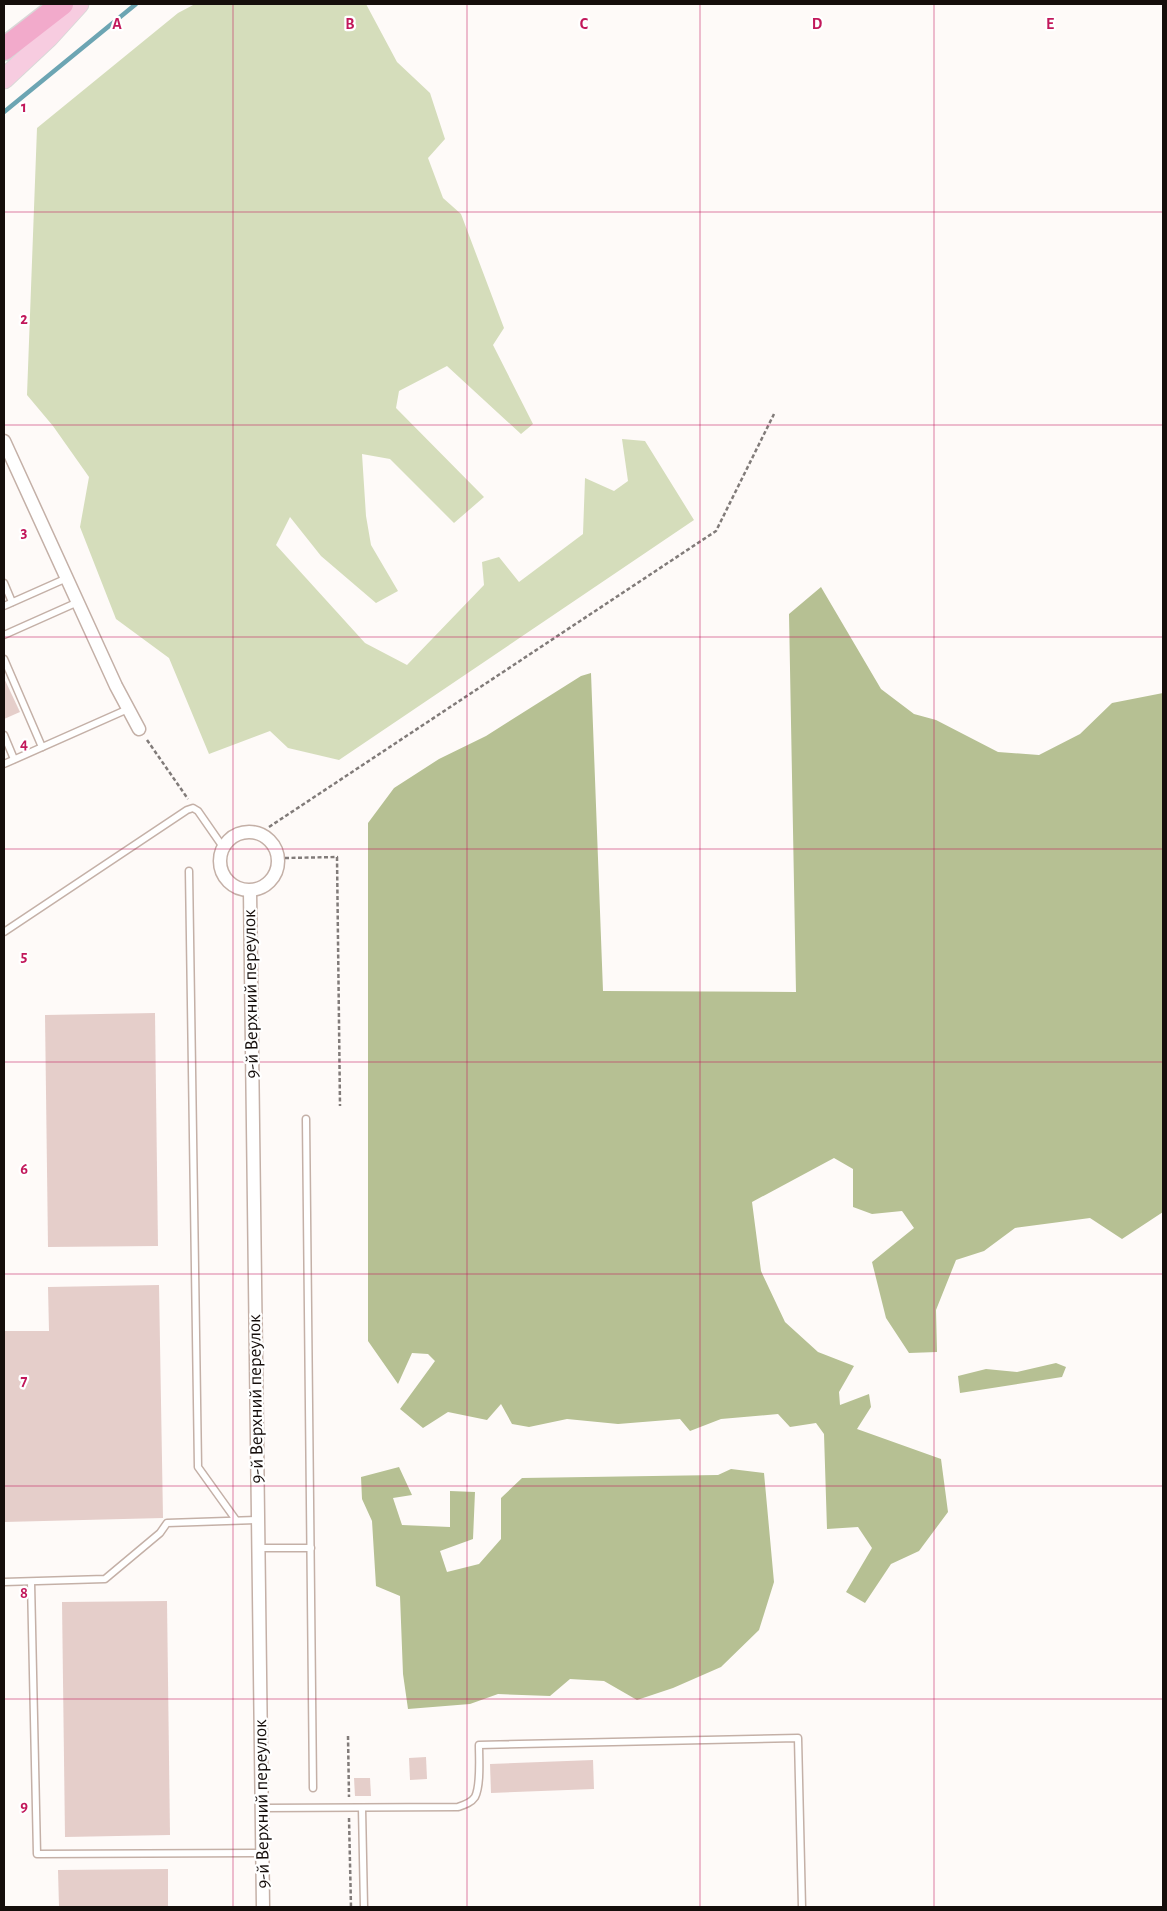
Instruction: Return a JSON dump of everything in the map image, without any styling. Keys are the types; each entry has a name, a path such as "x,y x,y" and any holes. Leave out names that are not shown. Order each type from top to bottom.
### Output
{"highway":[{"path":"4,48 62,4"}],"main road":[{"path":"4,79 49,37 79,4"}],"street":[{"path":"5,447 139,729"},
{"path":"242,832 255,832 266,837 275,846 279,858 278,870 272,881 262,888 250,891 238,889 228,882 221,871 220,859 223,847 231,838 242,832"},
{"name":"9-й Верхний переулок","path":"250,891 263,1907"}],"lane":[{"path":"4,606 67,578"},
{"path":"4,583 12,602"},
{"path":"4,635 78,602"},
{"path":"4,659 42,747"},
{"path":"4,764 128,709"},
{"path":"4,736 14,760"},
{"path":"4,932 187,810 193,808 198,811 223,847"},
{"path":"189,871 198,1467 236,1520"},
{"path":"306,1119 313,1788"},
{"path":"4,1582 105,1579 160,1533 167,1523 258,1520"},
{"path":"258,1548 311,1548"},
{"path":"31,1582 37,1854 262,1853"},
{"path":"262,1808 458,1807 467,1804 474,1798 478,1786 479,1745 798,1738 802,1907"},
{"path":"362,1808 364,1907"}],"path":[{"path":"269,827 716,532 774,414"},
{"path":"139,729 188,798 193,808"},
{"path":"285,858 338,857 340,1106"},
{"path":"348,1736 350,1907"}],"green space":[{"path":"195,4 366,4 397,62 430,93 445,139 428,158 443,198 461,214 504,328 493,345 533,424 521,434 447,366 399,391 396,408 484,497 454,523 390,459 362,454 366,516 371,545 398,591 376,603 321,556 290,517 276,545 365,643 407,665 484,585 482,562 499,557 519,582 583,534 585,478 614,491 628,481 622,439 645,441 694,520 339,760 288,748 270,731 209,754 169,658 116,619 80,527 89,477 53,426 27,395 37,128 178,13"},
{"path":"821,587 881,689 914,714 936,720 998,752 1039,755 1080,734 1112,703 1163,693 1163,1212 1122,1239 1090,1218 1015,1228 984,1251 956,1260 936,1310 937,1352 909,1353 886,1318 872,1262 914,1228 902,1211 872,1214 853,1207 853,1169 834,1158 752,1202 761,1271 785,1322 818,1352 854,1366 839,1392 840,1405 869,1394 871,1407 857,1429 941,1459 948,1512 919,1551 891,1564 865,1603 846,1592 872,1548 858,1527 827,1529 824,1434 816,1423 790,1427 778,1414 721,1419 690,1431 680,1419 618,1424 567,1419 529,1427 512,1424 501,1404 487,1420 448,1412 423,1428 400,1409 435,1361 428,1354 412,1353 398,1384 368,1341 368,823 394,788 439,759 486,736 581,676 591,673 603,991 796,992 789,614"},
{"path":"1056,1363 1066,1367 1062,1377 960,1393 958,1376 986,1369 1017,1372"},
{"path":"399,1467 412,1495 393,1498 402,1525 450,1527 450,1491 475,1492 473,1539 440,1551 447,1572 479,1564 501,1539 501,1498 522,1478 718,1475 731,1469 764,1473 774,1582 759,1630 721,1667 673,1688 637,1700 604,1681 570,1679 550,1696 498,1694 470,1704 408,1709 403,1674 400,1596 376,1586 372,1521 362,1499 361,1477"}],"building":[{"path":"4,678 20,712 4,719"},
{"path":"155,1013 158,1246 48,1247 45,1015"},
{"path":"159,1285 163,1518 4,1522 4,1331 49,1331 48,1287"},
{"path":"167,1601 170,1835 65,1837 62,1602"},
{"path":"426,1757 427,1779 410,1780 409,1758"},
{"path":"593,1760 594,1789 491,1793 490,1764"},
{"path":"354,1778 370,1778 371,1796 355,1796"},
{"path":"168,1869 168,1907 59,1907 58,1870"}],"waterway":[{"path":"4,112 136,4"}]}
